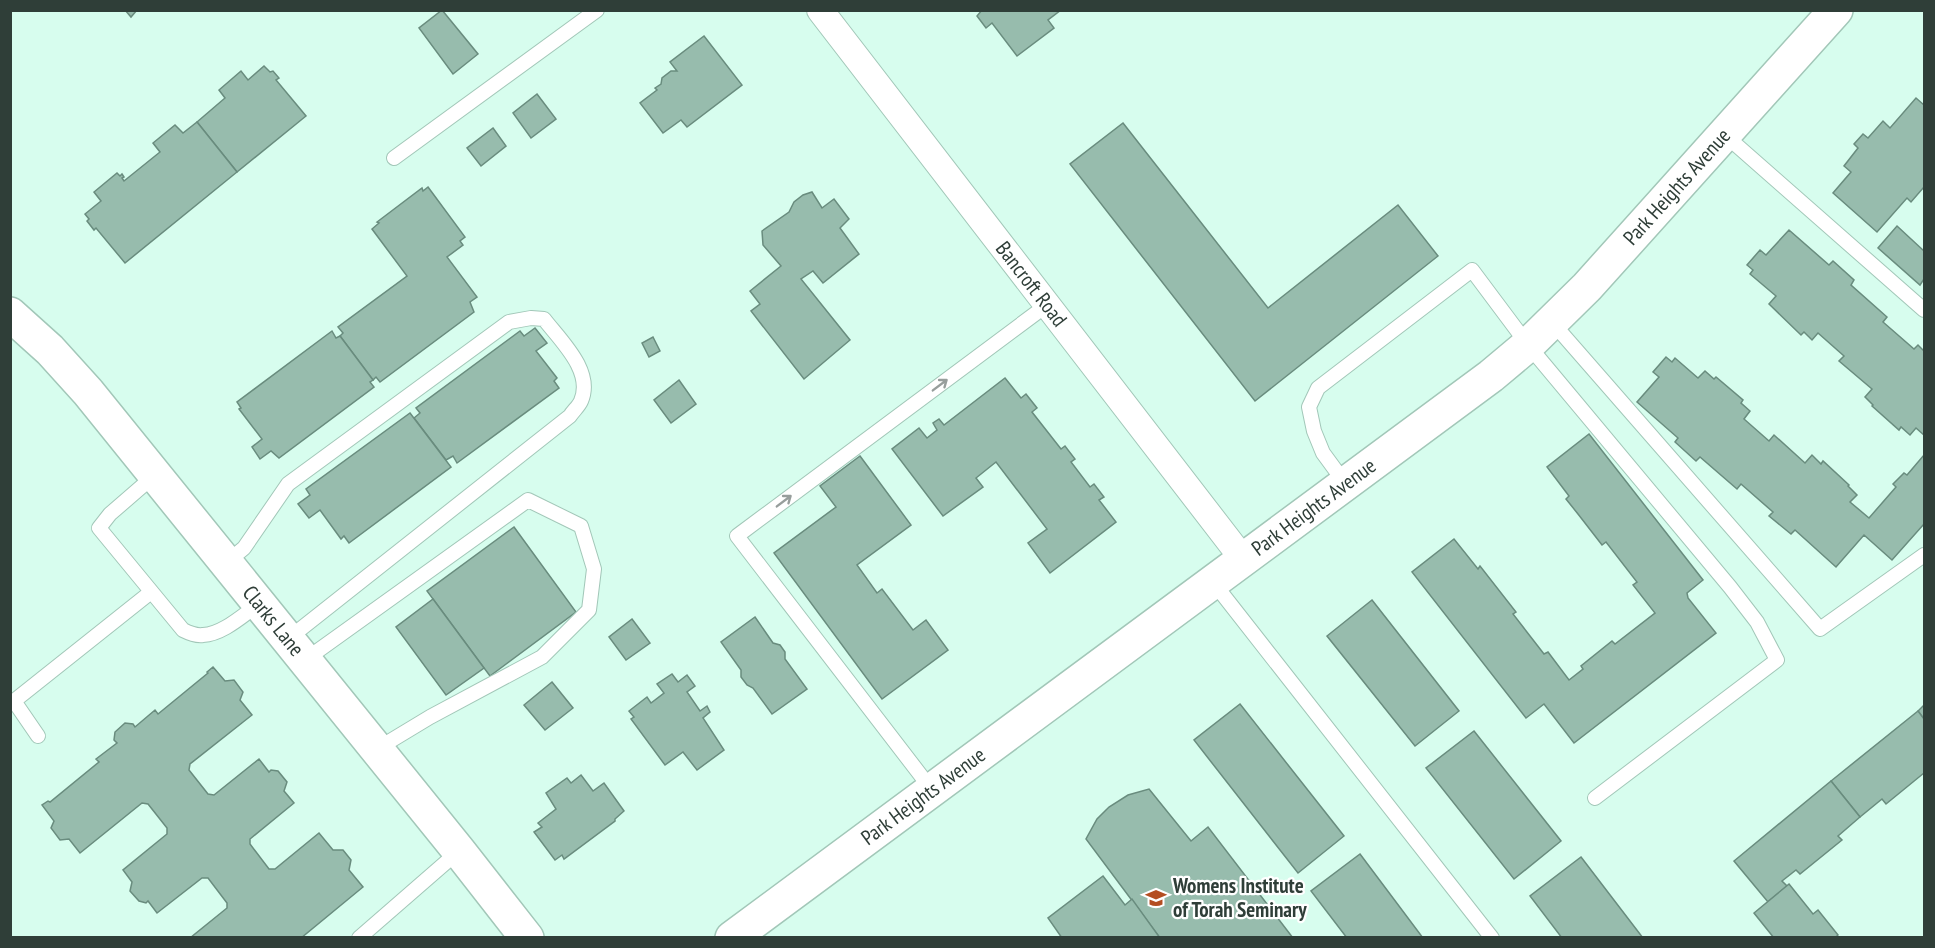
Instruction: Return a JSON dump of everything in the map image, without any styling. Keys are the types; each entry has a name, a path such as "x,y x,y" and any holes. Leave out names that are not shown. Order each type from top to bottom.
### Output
{"main road":[{"name":"Park Heights Avenue","path":"732,938 1491,376 1528,345 1587,287 1836,10"},
{"name":"Clarks Lane","path":"10,314 50,350 88,392 459,851 526,938"}],"street":[{"name":"Bancroft Road","path":"820,10 1243,559"}],"lane":[{"path":"394,158 597,10"},
{"path":"1725,135 1924,310"},
{"path":"1345,483 1323,453 1314,431 1309,407 1318,388 1472,270 1528,345 1730,587 1757,622 1777,660 1595,798"},
{"path":"932,790 737,536 1047,305"},
{"path":"226,563 244,548 288,484 509,322 531,318 544,320 574,358 584,381 581,400 570,416 296,649"},
{"path":"1551,321 1820,629 1924,555"},
{"path":"155,475 110,514 99,528 183,630 203,635 227,626 259,604"},
{"path":"296,649 528,500 581,526 594,569 589,610 542,657 430,717 376,749"},
{"path":"1213,582 1492,938"},
{"path":"38,736 14,700 152,592"},
{"path":"359,938 459,851"}],"building":[{"path":"125,10 137,10 131,17"},
{"path":"442,10 478,54 453,74 419,28"},
{"path":"982,10 1061,10 1048,20 1054,28 1017,56 992,23 986,28 977,16"},
{"path":"704,36 742,85 687,127 681,120 663,133 640,103 657,90 655,88 661,84 662,78 671,71 677,71 670,62"},
{"path":"264,66 279,78 276,80 306,116 237,172 197,122 225,98 219,90 241,71 248,80"},
{"path":"537,94 556,119 531,138 513,113"},
{"path":"1916,98 1924,105 1924,187 1911,202 1907,198 1877,232 1833,193 1851,172 1844,166 1858,148 1854,144 1863,134 1868,138 1883,121 1890,128"},
{"path":"197,122 237,172 125,263 96,228 94,230 87,221 89,219 85,214 101,201 94,192 117,173 120,176 122,174 124,181 160,152 153,143 175,125 183,133"},
{"path":"1123,123 1268,308 1398,205 1438,256 1255,401 1070,164"},
{"path":"493,128 506,146 481,166 467,148"},
{"path":"428,187 465,237 460,241 463,245 447,257 477,297 470,302 474,312 380,382 376,377 373,380 340,336 343,333 338,327 407,276 372,229 379,223 377,222 422,188 423,191"},
{"path":"812,192 822,208 834,199 849,219 840,228 859,254 823,283 813,271 801,279 850,340 804,379 751,311 760,304 750,291 781,266 763,245 762,231 789,212 794,202"},
{"path":"1897,226 1924,251 1924,279 1920,285 1878,248"},
{"path":"1789,230 1829,265 1833,261 1854,280 1851,285 1887,317 1883,322 1914,349 1918,345 1924,351 1924,435 1916,428 1910,435 1901,427 1899,430 1865,397 1872,389 1839,361 1844,356 1818,333 1812,340 1804,332 1801,335 1769,304 1776,296 1750,274 1753,270 1747,265 1760,250 1766,255"},
{"path":"535,328 547,343 536,351 557,378 554,381 559,388 457,463 453,456 446,460 414,418 420,413 416,408 520,331 524,336"},
{"path":"332,331 336,338 340,336 373,380 370,382 374,387 279,458 271,451 260,459 252,447 262,439 239,409 241,408 237,402"},
{"path":"653,337 660,351 649,357 642,343"},
{"path":"1666,357 1672,362 1675,358 1698,378 1705,371 1714,379 1716,377 1743,400 1741,403 1750,411 1744,419 1769,441 1774,435 1805,463 1812,455 1821,464 1823,461 1849,485 1857,495 1850,502 1869,518 1896,487 1893,484 1904,473 1907,475 1924,455 1924,524 1892,560 1864,535 1836,567 1795,530 1791,534 1769,516 1773,512 1741,484 1737,489 1700,457 1696,461 1675,442 1678,438 1637,402 1659,377 1653,372"},
{"path":"1005,378 1021,398 1026,394 1037,408 1032,412 1061,449 1065,446 1075,459 1071,462 1090,487 1094,484 1104,497 1099,500 1116,522 1050,573 1028,543 1047,529 996,462 976,478 983,487 943,516 892,449 919,428 927,438 937,430 933,423 939,419 944,425"},
{"path":"679,380 696,404 671,423 654,400"},
{"path":"410,413 451,467 349,543 344,536 341,539 320,510 309,518 298,504 310,495 306,489"},
{"path":"1589,434 1703,580 1687,593 1688,598 1716,633 1574,743 1544,704 1526,718 1412,572 1454,539 1478,569 1480,566 1516,612 1513,614 1544,654 1548,652 1569,680 1583,669 1581,666 1612,641 1615,644 1655,613 1633,585 1637,582 1606,542 1602,545 1566,499 1569,496 1547,467"},
{"path":"860,456 911,525 857,565 877,593 882,589 913,630 926,620 948,650 882,699 774,553 836,507 820,486"},
{"path":"514,527 576,612 490,676 427,591"},
{"path":"433,599 484,668 446,695 396,627"},
{"path":"1372,600 1459,711 1415,746 1327,636"},
{"path":"755,617 773,643 780,645 785,652 785,659 807,689 772,714 753,688 747,685 741,677 741,670 721,642"},
{"path":"632,619 650,643 626,660 609,637"},
{"path":"213,667 225,681 234,680 243,692 240,700 252,715 190,764 189,770 208,794 214,795 259,759 269,772 278,771 287,782 284,791 294,803 250,839 250,844 269,869 275,869 319,833 333,850 343,850 351,860 349,870 363,887 301,938 190,938 227,908 227,903 208,878 202,878 157,913 148,901 146,903 139,901 130,891 132,882 123,870 167,834 167,828 148,804 142,803 80,853 69,839 60,840 51,828 54,821 42,805 50,802 99,762 96,759 117,743 114,740 115,732 125,723 133,724 135,727 155,710 158,714"},
{"path":"672,674 678,682 687,675 695,686 687,692 700,711 707,706 710,712 703,718 724,750 697,770 683,752 665,765 631,719 634,717 629,711 647,697 651,703 664,693 657,684"},
{"path":"552,682 573,708 545,730 524,705"},
{"path":"1240,704 1344,836 1298,873 1194,740"},
{"path":"1924,705 1924,719 1918,711"},
{"path":"1918,711 1924,719 1924,773 1886,804 1882,799 1860,817 1831,781"},
{"path":"1474,731 1561,841 1514,879 1426,768"},
{"path":"581,775 593,791 604,783 624,811 615,821 564,859 562,855 555,860 534,832 542,827 538,823 556,809 546,793 567,778 571,783"},
{"path":"1831,781 1860,817 1838,836 1842,840 1800,874 1796,870 1782,881 1787,886 1768,902 1734,861"},
{"path":"1149,789 1191,841 1208,827 1293,938 1160,938 1086,839 1097,819 1109,807 1128,795"},
{"path":"1360,854 1423,938 1347,938 1311,891"},
{"path":"1581,857 1643,938 1562,938 1530,896"},
{"path":"1103,876 1125,905 1132,899 1160,938 1062,938 1048,918"},
{"path":"1789,884 1813,914 1818,910 1838,935 1835,938 1774,938 1754,913"}],"place":[{"name":"Womens Institute of Torah Seminary","path":"1156,898"}]}
